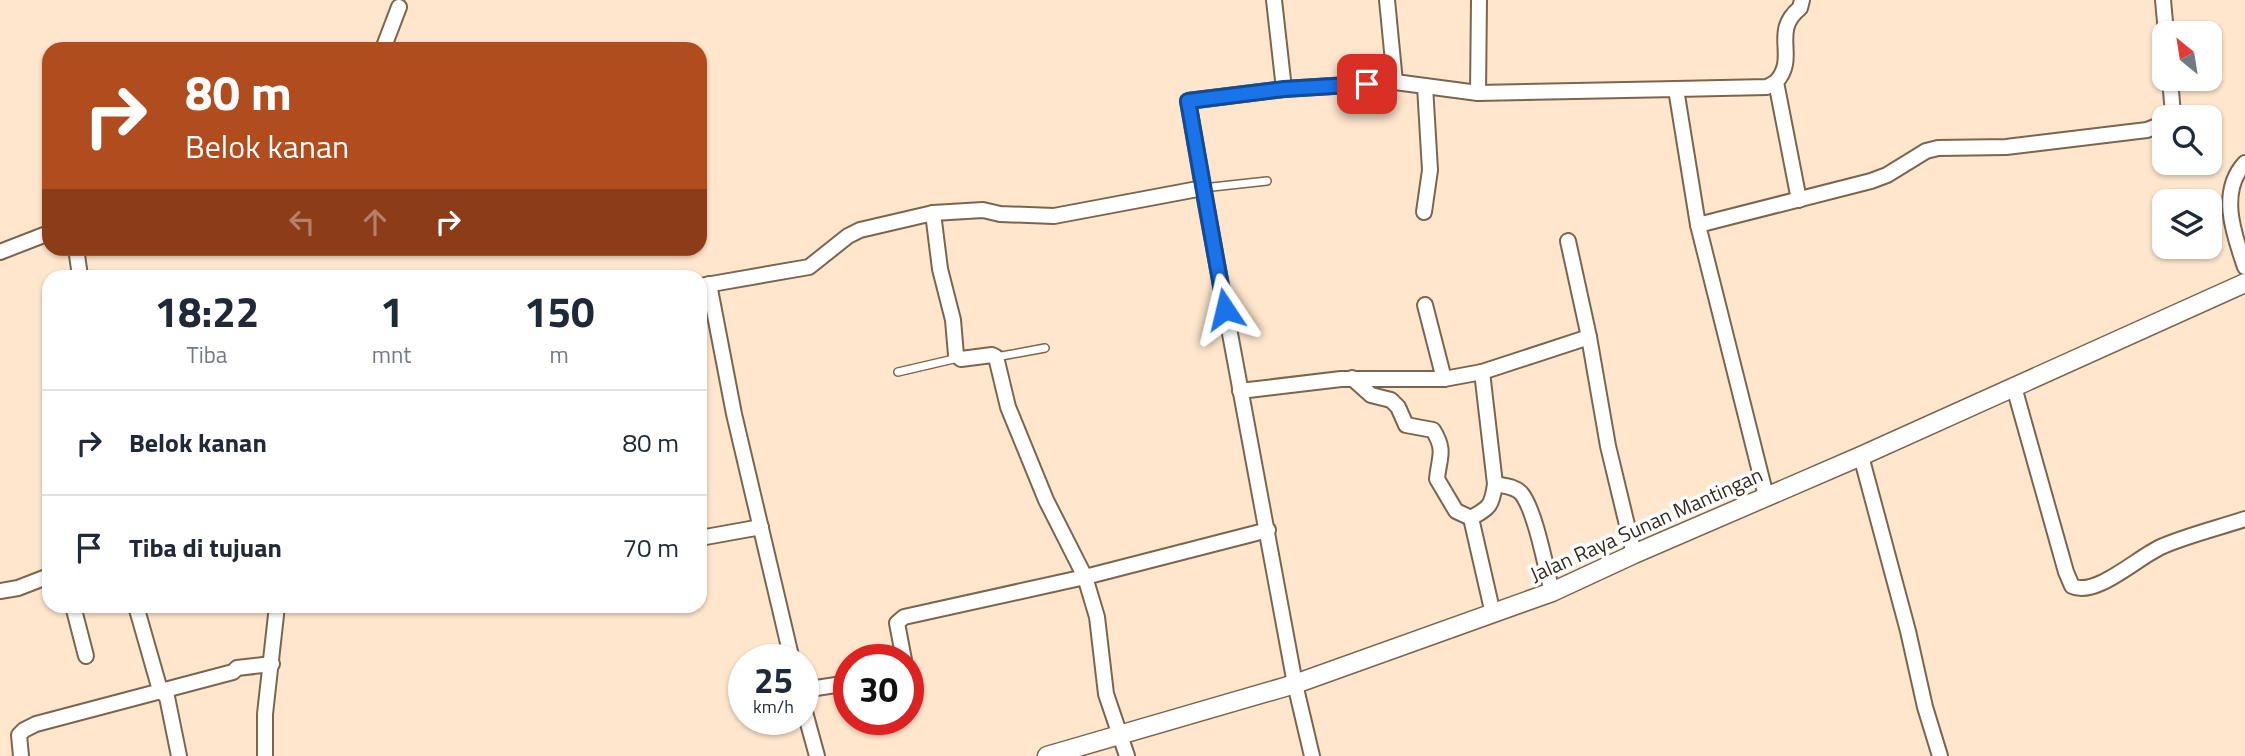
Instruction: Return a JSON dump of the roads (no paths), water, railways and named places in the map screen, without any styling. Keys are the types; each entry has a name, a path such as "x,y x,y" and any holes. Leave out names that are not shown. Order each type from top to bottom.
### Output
{"street":[{"path":"1273,0 1284,89"},
{"path":"1387,0 1395,82"},
{"path":"1478,93 1479,0"},
{"path":"1312,756 1295,684 1188,101 1284,89 1395,82 1478,93 1767,87 1776,82 1786,65 1786,27 1789,17 1800,8 1802,0"},
{"path":"2163,0 2165,21"},
{"path":"386,42 399,7"},
{"path":"1776,82 1799,201"},
{"path":"1424,212 1430,170 1425,86"},
{"path":"1676,89 1698,225 1766,496"},
{"path":"1698,225 1871,181 1887,175 1926,150 2006,147 2152,128"},
{"path":"2245,163 2232,185 2230,205 2237,244 2245,267"},
{"path":"707,285 787,273 809,267 848,236 860,230 933,213 983,210 1000,214 1054,216 1203,188"},
{"path":"933,213 940,270 953,320 954,350 959,358 996,357 1008,407 1046,500 1085,577 1097,617 1106,695 1127,756"},
{"path":"0,252 42,236"},
{"path":"1568,241 1589,337 1608,446 1634,554"},
{"name":"Jalan Raya Sunan Mantingan","path":"1047,756 1295,684 1552,592 2245,283"},
{"path":"707,298 788,644"},
{"path":"1425,305 1444,379"},
{"path":"1240,391 1352,378 1444,379 1482,372 1589,337"},
{"path":"1471,519 1488,509 1494,497 1495,484 1482,372"},
{"path":"1352,378 1371,395 1391,400 1398,407 1406,425 1433,430 1442,454 1437,479 1455,511 1471,519"},
{"path":"2014,387 2072,586 2084,589 2100,583 2161,546 2245,519"},
{"path":"1861,456 1940,756"},
{"path":"1495,484 1510,487 1522,494 1530,510 1552,592"},
{"path":"1471,519 1493,614"},
{"path":"707,537 761,527"},
{"path":"901,644 897,623 904,617 1085,577 1268,530"},
{"path":"0,591 18,588 42,579"},
{"path":"75,613 86,656"},
{"path":"138,613 160,690 167,697 179,756"},
{"path":"264,756 265,714 276,613"},
{"path":"22,756 19,735 24,730 58,718 233,672 237,668 272,664"},
{"path":"811,735 817,756"}],"lane":[{"path":"1203,188 1267,181"},
{"path":"996,357 1045,348"},
{"path":"898,372 959,358"}]}
